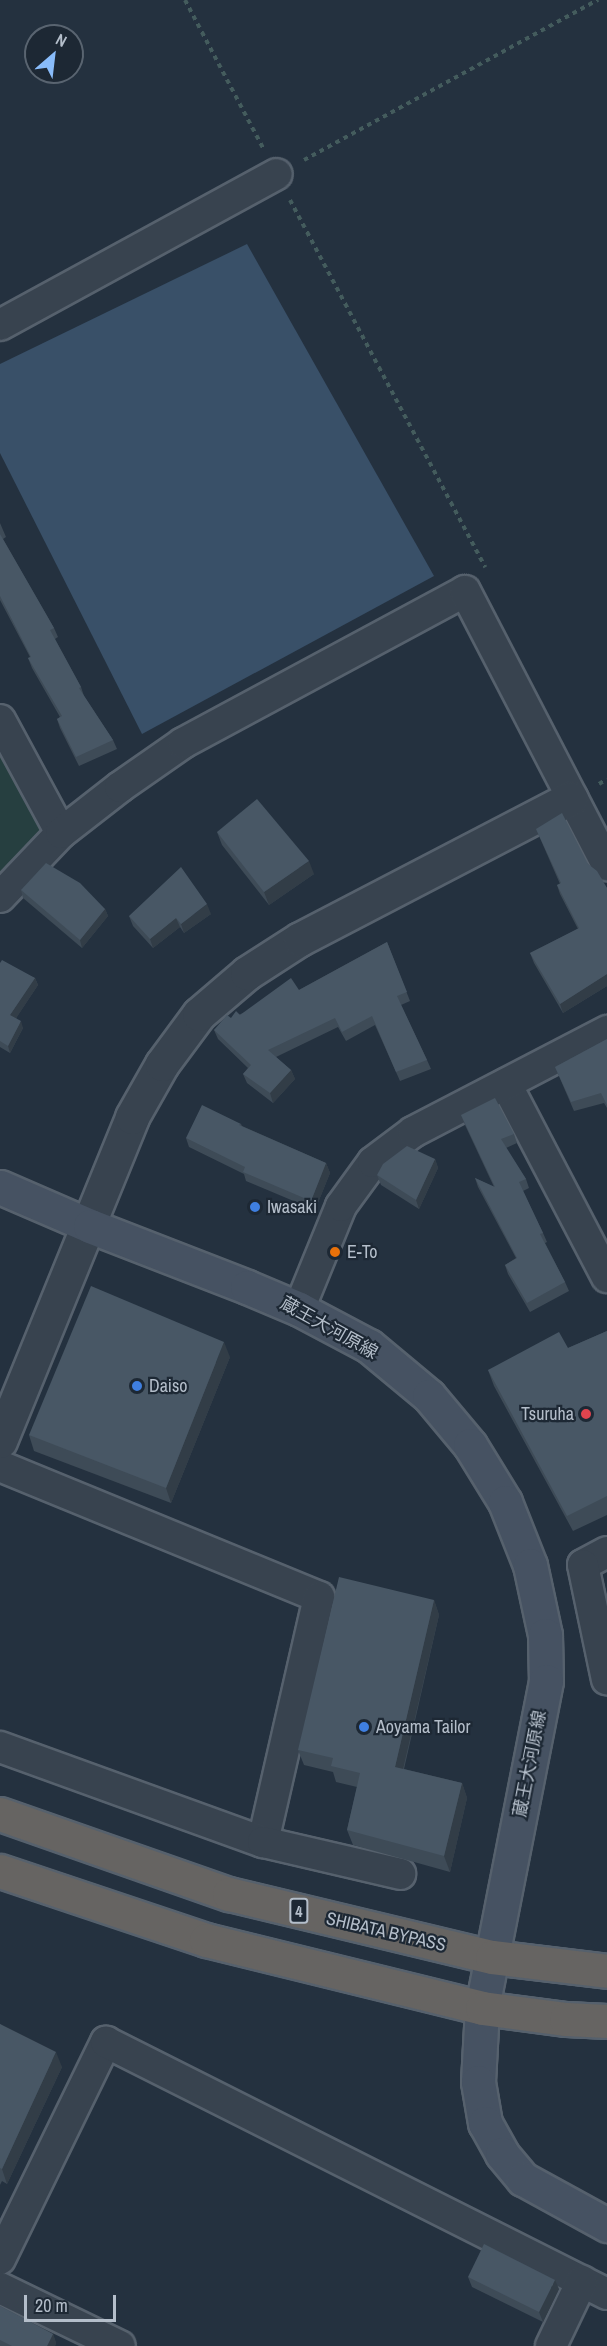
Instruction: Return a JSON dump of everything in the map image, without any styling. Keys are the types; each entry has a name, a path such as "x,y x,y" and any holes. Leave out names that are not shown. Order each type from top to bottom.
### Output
{"highway":[{"name":"SHIBATA BYPASS","path":"0,1814 229,1894 492,1957 607,1971"},
{"path":"0,1871 206,1940 482,2008 556,2018 607,2021"}],"main road":[{"name":"蔵王大河原線","path":"0,1187 90,1226 299,1309 369,1346 429,1396 470,1445 505,1502 530,1565 545,1635 546,1681 482,2008 478,2082 485,2123 502,2154 523,2179 607,2225"}],"street":[{"path":"0,325 277,174"},
{"path":"0,897 35,858 62,833 120,787 183,743 465,591 607,865"},
{"path":"0,720 62,833"},
{"path":"0,1441 90,1226 132,1117 162,1064 199,1014 247,973 300,939 571,798"},
{"path":"299,1309 341,1206 373,1162 413,1132 607,1031"},
{"path":"506,1084 607,1277"},
{"path":"0,1466 319,1597 263,1842"},
{"path":"607,1552 584,1565 607,1680"},
{"path":"0,1747 263,1842 400,1874"},
{"path":"0,2259 11,2210 106,2042 595,2287 551,2346"},
{"path":"0,2288 120,2346"}],"path":[{"path":"185,0 488,573"},
{"path":"277,174 598,0"},
{"path":"594,772 600,783"}],"green space":[{"path":"0,747 42,820 40,835 0,884"}],"water":[{"path":"247,244 434,576 142,734 0,453 0,364"}],"building":[{"path":"0,534 54,628 50,630 81,687 79,688 113,740 76,757 57,719 62,716 28,658 31,657 0,596"},
{"path":"257,799 309,861 264,892 217,832"},
{"path":"562,813 588,864 597,871 607,888 607,974 560,1004 530,953 579,928 557,885 561,883 536,829"},
{"path":"46,863 80,883 105,909 80,940 21,890"},
{"path":"181,867 207,904 181,924 176,918 150,939 129,916"},
{"path":"387,942 407,992 397,996 427,1060 396,1072 372,1016 342,1032 335,1018 268,1050 291,1070 270,1093 243,1074 251,1065 214,1030 227,1015 231,1018 236,1011 240,1015 291,978 299,990"},
{"path":"2,960 35,978 10,1015 21,1021 8,1046 0,1041 0,963"},
{"path":"607,1039 607,1105 601,1093 571,1102 555,1067"},
{"path":"495,1098 514,1134 501,1139 526,1179 519,1182 543,1233 540,1234 565,1282 527,1303 505,1265 517,1258 475,1178 495,1187 461,1115"},
{"path":"202,1105 241,1124 239,1125 326,1163 311,1201 243,1172 245,1167 186,1138"},
{"path":"407,1146 435,1159 416,1200 377,1175 383,1164"},
{"path":"91,1286 224,1342 166,1488 29,1435"},
{"path":"607,1331 607,1496 567,1516 488,1370 559,1332 568,1348"},
{"path":"339,1577 434,1600 395,1767 462,1783 444,1856 347,1830 360,1773 331,1766 333,1758 298,1750"},
{"path":"0,2024 56,2052 2,2169 0,2168"},
{"path":"484,2244 555,2280 539,2312 468,2277"},
{"path":"0,2306 53,2334 47,2346 12,2346 0,2340"}],"place":[{"name":"Iwasaki","path":"255,1207"},
{"name":"E-To","path":"335,1252"},
{"name":"Daiso","path":"137,1386"},
{"name":"Tsuruha","path":"586,1414"},
{"name":"Aoyama Tailor","path":"364,1727"}]}
